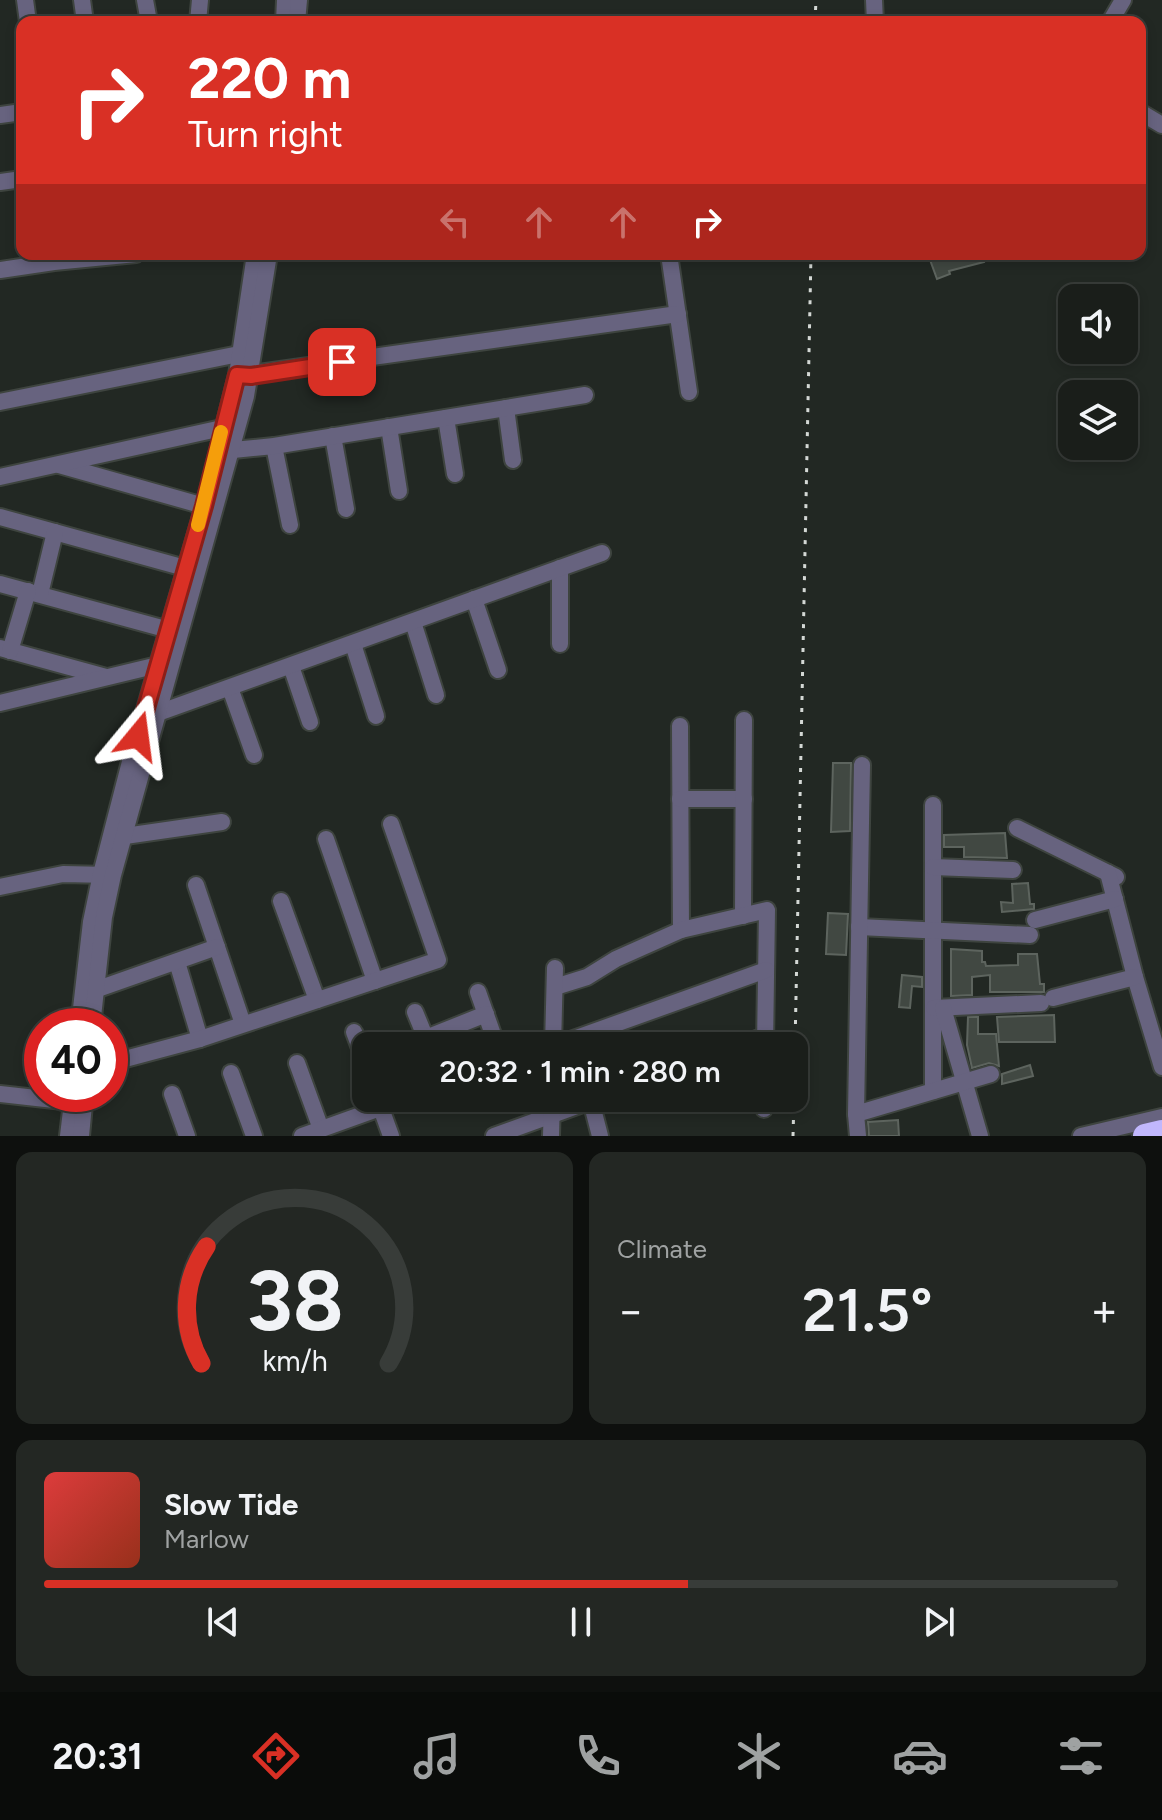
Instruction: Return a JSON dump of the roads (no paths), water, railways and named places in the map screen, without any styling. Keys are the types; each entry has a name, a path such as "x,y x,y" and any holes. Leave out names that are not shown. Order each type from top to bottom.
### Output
{"highway":[{"path":"1145,1136 1162,1132"}],"street":[{"path":"0,270 85,260"},
{"path":"248,352 255,260"},
{"path":"94,1008 107,874 125,836 233,450 248,352 268,260"},
{"path":"670,260 689,392"},
{"path":"244,375 678,314"},
{"path":"0,402 248,352"},
{"path":"81,1008 91,922 107,874 158,665 204,506 222,428 244,375"},
{"path":"233,450 585,395"},
{"path":"506,408 513,460"},
{"path":"446,418 455,474"},
{"path":"389,427 399,491"},
{"path":"0,477 222,428"},
{"path":"333,436 346,509"},
{"path":"274,446 290,525"},
{"path":"57,464 204,506"},
{"path":"0,517 185,568"},
{"path":"55,532 34,593 5,649 108,678"},
{"path":"158,713 602,553"},
{"path":"560,568 560,644"},
{"path":"0,584 169,630"},
{"path":"474,599 498,670"},
{"path":"413,622 436,695"},
{"path":"353,644 376,716"},
{"path":"0,703 158,665"},
{"path":"291,666 310,722"},
{"path":"230,688 254,755"},
{"path":"743,916 744,720"},
{"path":"680,726 681,930"},
{"path":"858,1136 862,765"},
{"path":"680,799 744,799"},
{"path":"933,805 933,930 938,1008 933,1091"},
{"path":"125,836 222,822"},
{"path":"128,1058 200,1039 438,960 391,824"},
{"path":"1017,828 1115,876 1115,899 1162,1067"},
{"path":"326,839 375,981"},
{"path":"933,867 1013,870"},
{"path":"0,887 63,874 107,874"},
{"path":"196,885 243,1024"},
{"path":"859,927 933,930 1032,928 1115,899"},
{"path":"281,901 317,1000"},
{"path":"555,987 587,977 616,959 681,930 767,910 765,1032"},
{"path":"95,990 217,947"},
{"path":"177,962 200,1039"},
{"path":"554,1032 555,968"},
{"path":"593,1032 766,970"},
{"path":"938,1008 1047,1001 1135,977"},
{"path":"478,992 492,1032"},
{"path":"938,1008 980,1136"},
{"path":"415,1012 423,1032"},
{"path":"448,1032 486,1014"},
{"path":"297,1063 321,1129"},
{"path":"231,1073 254,1136"},
{"path":"856,1114 991,1074"},
{"path":"0,1094 24,1095"},
{"path":"172,1094 187,1136"},
{"path":"68,1136 73,1112"},
{"path":"78,1112 81,1136"},
{"path":"302,1136 360,1112"},
{"path":"383,1112 391,1136"},
{"path":"494,1136 542,1112"},
{"path":"551,1136 552,1112"},
{"path":"597,1112 600,1136"},
{"path":"1081,1136 1162,1117"}],"railway":[{"path":"815,16 816,0"},
{"path":"795,1032 811,260"},
{"path":"793,1136 794,1112"}]}
